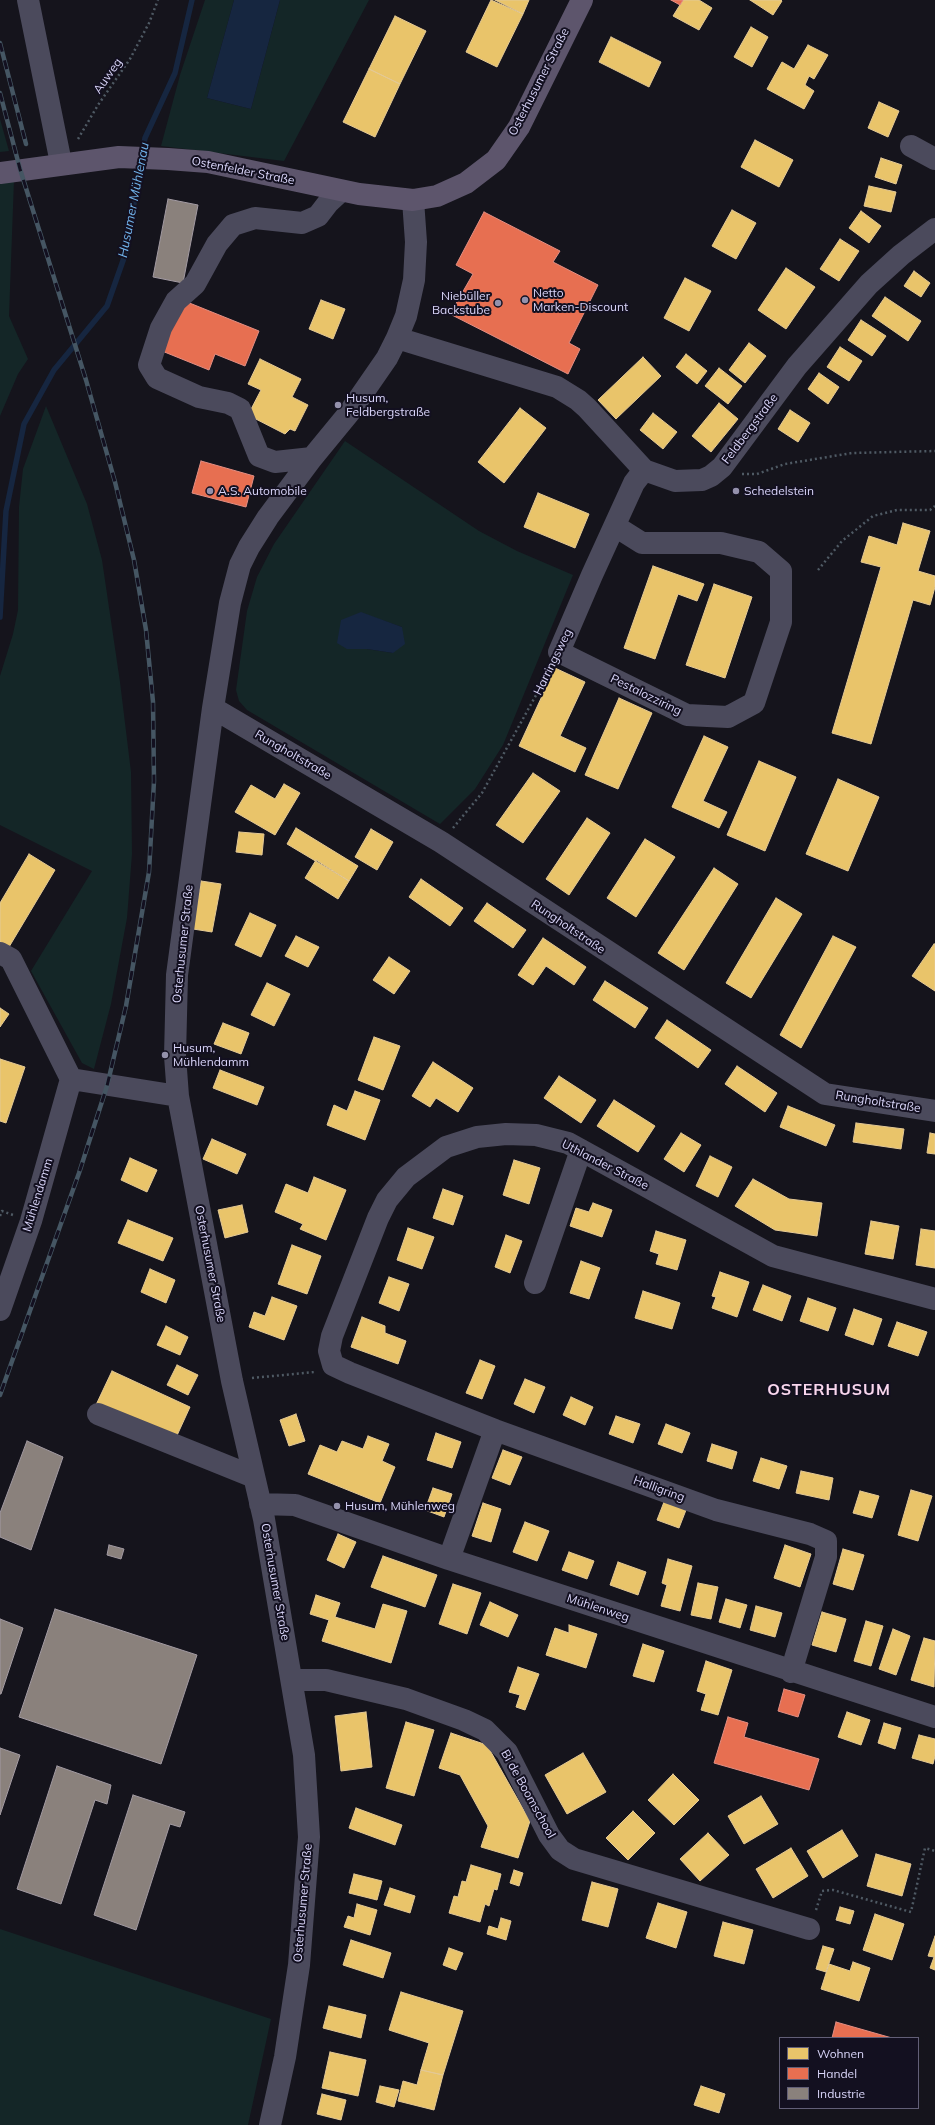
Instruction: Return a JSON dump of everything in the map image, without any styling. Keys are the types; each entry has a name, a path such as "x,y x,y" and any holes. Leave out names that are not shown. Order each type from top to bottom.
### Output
{"main road":[{"name":"Osterhusumer Straße","path":"413,200 437,196 466,183 496,160 519,127 582,0"},
{"name":"Ostenfelder Straße","path":"0,173 61,163 119,156 168,159 208,162 341,191 413,200"}],"street":[{"path":"28,0 61,163"},
{"path":"911,146 935,159"},
{"path":"312,458 275,462 259,456 240,409 228,404 199,397 157,378 149,365 161,328 176,301 195,284 217,244 233,225 256,218 302,223 318,216 328,203 341,191"},
{"name":"Osterhusumer Straße","path":"270,2125 283,2071 299,1965 309,1837 304,1755 260,1504 232,1381 178,1096 175,1056 178,975 213,708 230,603 240,565 249,547 268,517 362,395 387,358 397,338 406,316 414,280 416,242 413,200"},
{"name":"Feldbergstraße","path":"397,338 556,387 578,400 587,408 644,470 674,481 702,480 711,476 722,467 797,366 841,314 869,284 901,254 935,229"},
{"name":"Harringsweg","path":"559,652 634,483 644,470"},
{"name":"Pestalozziring","path":"559,652 687,715 728,717 754,703 781,622 781,571 759,552 721,543 642,542 615,526"},
{"name":"Rungholtstraße","path":"213,708 441,842 825,1094 935,1111"},
{"path":"0,953 11,959 71,1079 178,1096"},
{"name":"Mühlendamm","path":"0,1310 31,1221 71,1079"},
{"name":"Uthlander Straße","path":"334,1365 329,1351 332,1336 378,1218 387,1200 406,1177 446,1147 477,1137 506,1134 536,1135 568,1144 773,1256 935,1299"},
{"path":"535,1283 581,1150"},
{"path":"334,1365 495,1430 449,1559"},
{"path":"98,1414 254,1478"},
{"name":"Halligring","path":"495,1430 716,1510 810,1534 826,1541 826,1557 791,1672"},
{"name":"Mühlenweg","path":"260,1504 295,1505 449,1559 791,1672 935,1717"},
{"name":"Bi de Boomschool","path":"292,1680 326,1680 406,1699 464,1720 485,1730 507,1752 550,1835 560,1850 574,1859 809,1929"}],"path":[{"name":"Auweg","path":"84,160 78,137 130,59 149,23 158,0"},
{"path":"722,467 741,474 757,474 785,464 852,453 935,451"},
{"path":"818,570 842,541 873,516 897,510 930,510 935,506"},
{"name":"Harringsweg","path":"441,842 482,793 559,652"},
{"path":"232,1381 325,1371 334,1365"},
{"path":"809,1929 822,1891 833,1890 911,1912 925,1848 935,1851"}],"shaded area":[{"path":"205,0 234,0 207,98 251,109 280,0 369,0 284,161 161,146 180,75"},
{"path":"0,119 9,151 0,152"},
{"path":"14,180 9,316 28,359 18,374 0,416 0,183"},
{"path":"46,406 87,504 102,560 120,682 131,772 132,854 127,918 111,1004 94,1069 82,1063 31,971 92,871 0,825 0,676 13,634 18,610 19,507 23,469"},
{"path":"345,441 479,531 517,551 573,575 503,745 475,789 440,824 247,710 239,701 236,690 247,611 257,577 274,544","holes":["361,613 402,627 393,653 367,649 347,649"]},
{"path":"0,1929 271,2019 248,2125 0,2125"}],"water":[{"path":"234,0 280,0 251,109 207,98"},
{"path":"361,612 402,627 405,644 393,653 367,649 347,649 337,643 341,620"}],"building: Wohnen":[{"path":"491,0 523,14 497,67 466,52"},
{"path":"495,0 529,0 523,14"},
{"path":"683,0 699,0 712,8 699,30 673,16"},
{"path":"750,0 781,0 782,1 773,15"},
{"path":"395,16 426,31 400,84 369,69"},
{"path":"751,27 768,37 752,67 734,57"},
{"path":"611,37 661,62 649,87 599,62"},
{"path":"808,45 828,55 814,79 809,76 805,85 814,91 804,109 767,89 782,62 794,69"},
{"path":"369,69 400,84 375,137 343,122"},
{"path":"879,102 899,111 888,137 868,128"},
{"path":"755,140 793,160 779,187 741,167"},
{"path":"881,158 902,165 896,184 875,177"},
{"path":"869,186 896,192 891,212 864,206"},
{"path":"732,210 756,223 736,259 712,246"},
{"path":"861,211 881,226 869,243 849,228"},
{"path":"840,239 859,251 839,281 820,269"},
{"path":"786,268 815,287 786,329 758,310"},
{"path":"914,271 930,283 921,297 904,286"},
{"path":"685,278 711,291 689,331 664,318"},
{"path":"885,297 921,321 908,341 872,316"},
{"path":"321,300 345,309 333,339 309,329"},
{"path":"861,320 886,336 872,356 848,340"},
{"path":"749,343 766,356 745,383 729,370"},
{"path":"840,347 862,361 849,381 827,367"},
{"path":"686,354 707,371 697,384 676,367"},
{"path":"643,357 661,376 616,419 598,400"},
{"path":"260,359 301,379 292,397 308,405 295,431 290,429 285,434 248,415 261,390 248,384"},
{"path":"719,368 742,386 728,404 705,386"},
{"path":"819,373 839,387 828,404 808,389"},
{"path":"719,403 738,419 711,452 692,436"},
{"path":"520,408 546,428 504,483 478,462"},
{"path":"790,410 810,423 798,442 778,429"},
{"path":"653,413 677,432 663,449 640,430"},
{"path":"538,493 589,514 575,548 524,527"},
{"path":"903,523 930,531 918,571 935,576 935,587 930,605 913,600 871,744 832,733 881,567 861,562 869,536 897,545"},
{"path":"653,566 704,584 697,601 678,594 655,659 624,648"},
{"path":"714,584 752,597 725,678 686,665"},
{"path":"555,668 585,682 560,736 586,748 575,772 519,746"},
{"path":"619,698 652,713 618,789 585,775"},
{"path":"704,736 728,747 703,801 727,812 719,828 672,807"},
{"path":"759,761 796,777 765,851 727,835"},
{"path":"533,773 560,791 523,843 496,825"},
{"path":"838,779 879,797 848,871 806,854"},
{"path":"284,784 300,793 275,835 235,812 251,785 275,799"},
{"path":"587,818 610,833 569,895 546,879"},
{"path":"296,828 358,866 349,881 287,844"},
{"path":"371,829 393,842 377,870 355,857"},
{"path":"239,832 264,834 262,855 236,852"},
{"path":"645,839 675,857 636,917 607,898"},
{"path":"29,854 55,870 9,947 0,942 0,903"},
{"path":"316,860 349,881 338,899 305,878"},
{"path":"714,868 738,884 684,970 658,953"},
{"path":"421,879 463,908 450,926 409,897"},
{"path":"201,881 221,884 212,932 193,929"},
{"path":"776,898 802,914 751,998 726,983"},
{"path":"487,903 526,930 513,948 474,921"},
{"path":"250,913 276,925 261,957 235,945"},
{"path":"296,936 319,947 308,967 285,956"},
{"path":"833,936 856,947 801,1048 780,1035"},
{"path":"543,938 586,967 574,985 546,966 533,985 518,975"},
{"path":"935,944 935,991 912,976"},
{"path":"389,957 410,971 394,994 373,980"},
{"path":"605,981 648,1008 635,1028 593,1000"},
{"path":"267,983 290,994 274,1026 251,1015"},
{"path":"0,1008 9,1014 0,1027"},
{"path":"667,1020 711,1050 698,1068 655,1038"},
{"path":"223,1023 249,1033 241,1054 214,1044"},
{"path":"374,1037 400,1046 383,1090 358,1080"},
{"path":"0,1059 25,1067 6,1123 0,1121"},
{"path":"433,1062 473,1088 458,1112 436,1098 430,1107 412,1096"},
{"path":"737,1066 777,1093 765,1112 725,1084"},
{"path":"220,1070 264,1087 257,1105 213,1088"},
{"path":"559,1076 596,1100 581,1123 544,1098"},
{"path":"355,1091 380,1100 365,1140 327,1125 334,1105 347,1111"},
{"path":"614,1100 655,1126 638,1152 597,1126"},
{"path":"788,1106 835,1125 826,1146 780,1127"},
{"path":"856,1123 904,1129 901,1149 853,1142"},
{"path":"681,1133 701,1145 684,1172 664,1159"},
{"path":"930,1133 935,1134 935,1154 927,1153"},
{"path":"212,1139 246,1154 237,1174 203,1159"},
{"path":"710,1156 732,1167 718,1197 696,1186"},
{"path":"130,1158 157,1170 147,1192 121,1180"},
{"path":"514,1160 540,1168 529,1204 503,1195"},
{"path":"314,1177 346,1190 326,1240 300,1229 303,1224 275,1212 286,1184 308,1193"},
{"path":"753,1179 789,1199 822,1203 817,1236 775,1230 735,1206"},
{"path":"443,1189 463,1196 453,1225 433,1218"},
{"path":"593,1203 612,1210 602,1237 570,1226 576,1208 589,1212"},
{"path":"242,1205 248,1232 225,1238 218,1210"},
{"path":"128,1220 173,1238 163,1261 118,1243"},
{"path":"871,1221 899,1226 893,1259 865,1254"},
{"path":"408,1228 434,1237 422,1269 397,1260"},
{"path":"921,1229 935,1231 935,1268 916,1265"},
{"path":"656,1231 686,1240 677,1270 656,1264 659,1254 650,1251"},
{"path":"506,1235 522,1241 510,1273 495,1267"},
{"path":"292,1245 321,1256 307,1294 278,1284"},
{"path":"581,1261 600,1268 589,1299 570,1293"},
{"path":"150,1269 175,1280 166,1303 141,1292"},
{"path":"720,1272 749,1282 737,1317 712,1308 716,1297 712,1296"},
{"path":"389,1277 409,1284 399,1311 379,1303"},
{"path":"763,1285 791,1296 782,1321 753,1310"},
{"path":"643,1291 680,1303 672,1329 635,1318"},
{"path":"272,1297 297,1306 284,1340 249,1327 254,1312 265,1316"},
{"path":"808,1298 836,1308 828,1331 800,1321"},
{"path":"854,1309 882,1319 873,1345 845,1335"},
{"path":"362,1317 385,1326 385,1333 406,1341 398,1364 351,1347"},
{"path":"897,1322 927,1332 918,1356 888,1346"},
{"path":"166,1326 188,1337 180,1355 157,1345"},
{"path":"480,1360 495,1366 482,1399 466,1393"},
{"path":"177,1365 198,1375 188,1395 167,1385"},
{"path":"112,1371 190,1407 174,1442 95,1407"},
{"path":"525,1379 545,1387 534,1413 514,1404"},
{"path":"571,1397 593,1407 585,1425 563,1415"},
{"path":"296,1414 305,1441 289,1446 280,1420"},
{"path":"616,1416 640,1424 633,1443 609,1434"},
{"path":"666,1424 690,1433 682,1453 658,1444"},
{"path":"436,1433 461,1442 452,1468 427,1460"},
{"path":"368,1436 389,1444 382,1461 395,1467 380,1503 308,1474 320,1445 337,1452 342,1441 363,1449"},
{"path":"712,1444 737,1452 732,1469 707,1461"},
{"path":"503,1450 522,1457 510,1485 492,1478"},
{"path":"761,1458 787,1466 779,1489 753,1481"},
{"path":"801,1471 833,1478 829,1500 796,1493"},
{"path":"433,1488 452,1494 444,1517 425,1510"},
{"path":"911,1490 932,1496 918,1541 898,1535"},
{"path":"860,1491 879,1496 872,1518 853,1513"},
{"path":"664,1502 686,1510 679,1528 657,1520"},
{"path":"483,1503 501,1509 491,1542 472,1536"},
{"path":"525,1522 549,1531 537,1561 513,1552"},
{"path":"338,1534 356,1542 344,1568 327,1560"},
{"path":"785,1545 811,1554 800,1587 774,1578"},
{"path":"843,1549 864,1555 853,1590 833,1584"},
{"path":"569,1552 594,1561 587,1579 562,1570"},
{"path":"383,1556 437,1575 425,1607 371,1587"},
{"path":"668,1559 692,1566 680,1611 661,1606 667,1585 662,1583"},
{"path":"618,1562 646,1572 638,1595 610,1585"},
{"path":"698,1583 718,1587 711,1619 691,1615"},
{"path":"453,1584 481,1593 467,1634 439,1624"},
{"path":"316,1595 340,1603 335,1617 375,1629 383,1604 407,1611 391,1663 322,1641 329,1620 310,1614"},
{"path":"726,1599 747,1605 740,1628 719,1622"},
{"path":"490,1602 518,1615 508,1637 480,1625"},
{"path":"756,1606 782,1613 775,1637 750,1630"},
{"path":"822,1612 846,1619 836,1652 812,1645"},
{"path":"866,1621 883,1626 871,1666 854,1661"},
{"path":"569,1625 597,1634 586,1668 546,1655 555,1628 569,1633"},
{"path":"893,1629 910,1636 896,1675 879,1669"},
{"path":"924,1638 935,1641 934,1687 911,1680"},
{"path":"643,1644 664,1651 654,1682 633,1676"},
{"path":"706,1661 732,1670 718,1715 701,1710 706,1694 697,1691"},
{"path":"518,1667 539,1674 525,1710 516,1707 520,1695 509,1692"},
{"path":"366,1712 372,1767 341,1771 335,1716"},
{"path":"847,1712 870,1720 861,1745 838,1737"},
{"path":"406,1722 434,1730 414,1796 386,1788"},
{"path":"884,1723 901,1728 895,1749 878,1743"},
{"path":"451,1733 487,1745 530,1821 518,1858 481,1847 488,1826 460,1775 439,1768"},
{"path":"919,1735 935,1739 935,1756 933,1764 912,1758"},
{"path":"583,1753 606,1792 567,1814 545,1775"},
{"path":"673,1774 699,1800 674,1825 648,1800"},
{"path":"761,1796 778,1824 744,1844 728,1816"},
{"path":"356,1808 402,1825 395,1845 349,1828"},
{"path":"633,1811 655,1833 628,1860 606,1838"},
{"path":"842,1830 858,1856 823,1878 807,1851"},
{"path":"708,1833 729,1855 700,1881 680,1859"},
{"path":"791,1848 808,1876 773,1898 756,1869"},
{"path":"876,1854 911,1864 902,1896 867,1886"},
{"path":"471,1865 501,1874 497,1890 494,1889 489,1906 485,1904 480,1922 449,1913 454,1896 458,1897 462,1881 466,1882"},
{"path":"514,1870 523,1873 519,1886 510,1883"},
{"path":"354,1874 382,1881 377,1900 349,1893"},
{"path":"592,1882 618,1889 608,1927 582,1920"},
{"path":"390,1888 415,1896 410,1913 384,1905"},
{"path":"658,1903 687,1912 676,1948 646,1938"},
{"path":"357,1904 377,1910 370,1935 344,1927 348,1916 354,1918"},
{"path":"840,1907 854,1911 850,1924 836,1920"},
{"path":"875,1914 904,1924 892,1960 863,1950"},
{"path":"501,1918 511,1921 506,1940 487,1934 489,1926 498,1929"},
{"path":"723,1922 753,1930 744,1964 714,1956"},
{"path":"935,1936 935,1970 930,1968 934,1957 928,1956"},
{"path":"351,1940 391,1953 383,1978 343,1965"},
{"path":"823,1946 834,1949 826,1972 816,1969"},
{"path":"449,1948 463,1953 456,1970 443,1965"},
{"path":"853,1962 870,1968 859,2001 821,1989 829,1964 850,1971"},
{"path":"401,1992 463,2011 443,2075 421,2070 429,2043 389,2030"},
{"path":"329,2006 366,2015 361,2038 323,2028"},
{"path":"330,2052 366,2060 358,2096 322,2088"},
{"path":"421,2070 443,2075 434,2110 398,2101 403,2081 417,2085"},
{"path":"380,2086 399,2090 394,2107 376,2102"},
{"path":"701,2086 725,2094 719,2113 694,2105"},
{"path":"322,2094 346,2100 341,2120 317,2114"}],"building: Handel":[{"path":"671,0 683,0 680,5"},
{"name":"Netto Marken-Discount","path":"484,212 560,251 553,262 598,285 569,343 580,349 568,374 450,314 473,274 456,265"},
{"path":"182,300 259,331 245,366 215,354 209,370 162,351"},
{"path":"201,461 254,476 246,507 192,493"},
{"path":"784,1689 805,1695 798,1717 778,1711"},
{"path":"728,1717 748,1723 744,1737 819,1759 809,1790 714,1763"},
{"path":"836,2022 888,2037 832,2037"}],"building: Industrie":[{"path":"168,199 198,205 183,283 153,277"},
{"path":"27,1441 63,1457 31,1550 0,1537 0,1513"},
{"path":"109,1545 124,1549 121,1559 107,1555"},
{"path":"55,1609 197,1655 161,1764 19,1717"},
{"path":"0,1619 23,1628 1,1694 0,1694"},
{"path":"0,1748 20,1755 0,1815"},
{"path":"57,1766 111,1785 107,1804 95,1800 61,1904 17,1889"},
{"path":"133,1795 185,1812 180,1827 170,1824 136,1930 94,1915"}],"waterway":[{"name":"Husumer Mühlenau","path":"142,154 145,138 175,73 192,0"},
{"name":"Husumer Mühlenau","path":"0,617 6,511 24,424 54,370 107,306 125,255 141,163"}],"railway":[{"path":"0,43 26,144"},
{"path":"0,93 20,169 86,380 115,482 134,560 146,630 153,702 154,781 149,872 126,1006 107,1086 79,1173 0,1395"}],"place":[{"name":"Netto Marken-Discount","path":"525,300"},
{"name":"Niebüller Backstube","path":"498,303"},
{"name":"Husum, Feldbergstraße","path":"338,405"},
{"name":"A.S. Automobile","path":"210,491"},
{"name":"Schedelstein","path":"736,491"},
{"name":"Husum, Mühlendamm","path":"165,1055"},
{"name":"Husum, Mühlenweg","path":"337,1506"}],"district":[{"name":"OSTERHUSUM","path":"829,1390"}]}
